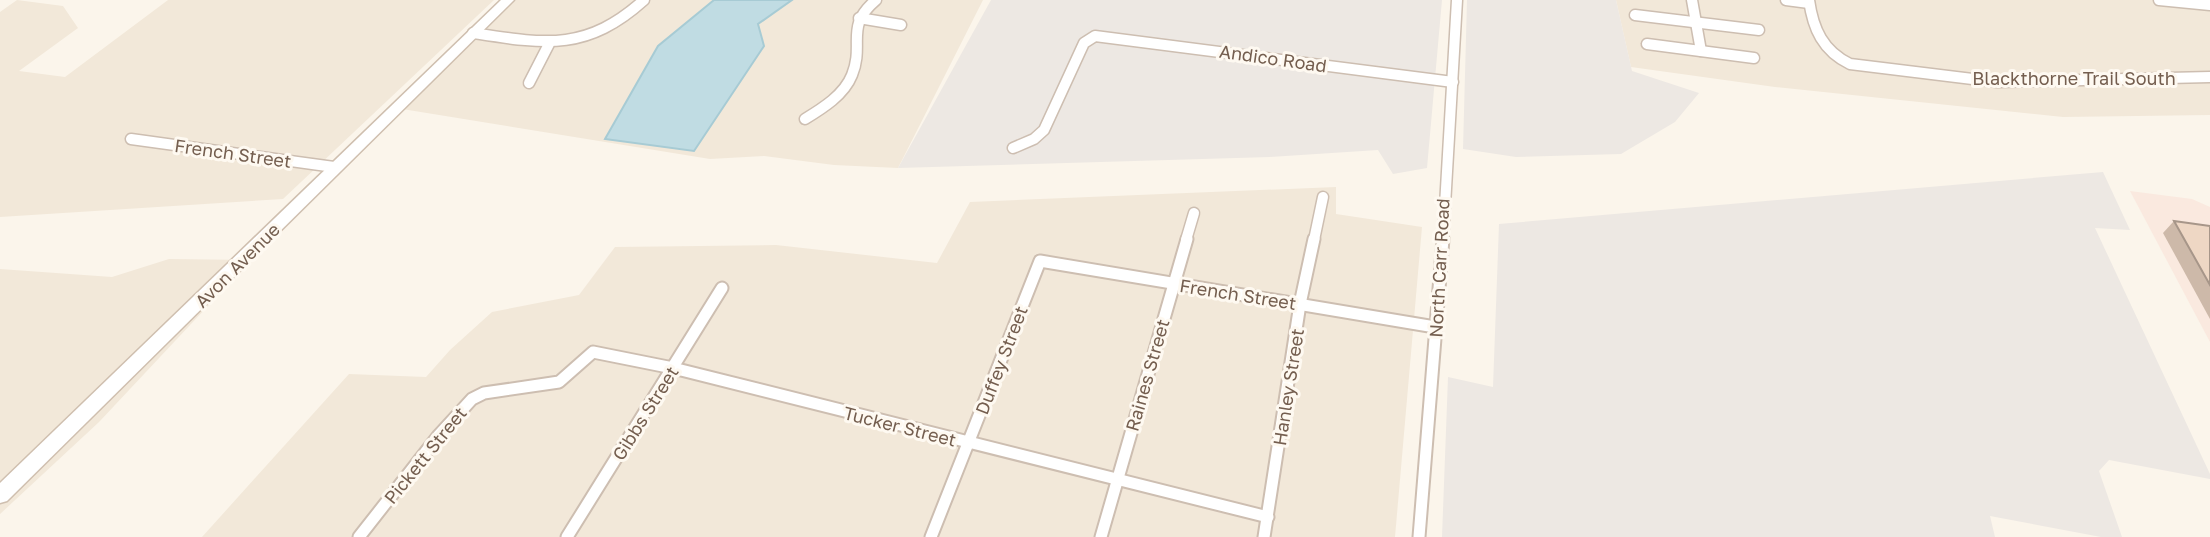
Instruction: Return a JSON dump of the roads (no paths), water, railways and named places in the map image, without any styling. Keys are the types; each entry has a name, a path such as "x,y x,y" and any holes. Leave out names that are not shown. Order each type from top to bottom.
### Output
{"main road":[{"name":"Avon Avenue","path":"0,495 508,0"}],"street":[{"path":"473,33 549,44 580,40 611,28 628,17 644,0"},
{"path":"805,119 823,109 852,75 854,31 859,18 876,0"},
{"name":"North Carr Road","path":"1419,537 1436,327 1457,0"},
{"path":"1692,0 1701,51"},
{"path":"1786,0 1809,2"},
{"path":"2159,0 2210,5"},
{"name":"Blackthorne Trail South","path":"1809,2 1820,43 1829,53 1850,64 1997,82 2210,77"},
{"path":"1635,15 1759,30"},
{"path":"859,18 901,25"},
{"name":"Andico Road","path":"1013,148 1034,139 1045,130 1084,43 1092,37 1107,36 1453,82"},
{"path":"529,83 549,44"},
{"path":"1647,44 1754,58"},
{"name":"French Street","path":"131,139 334,167"},
{"name":"Hanley Street","path":"1264,537 1300,304 1323,197"},
{"name":"Raines Street","path":"1101,537 1194,213"},
{"name":"French Street","path":"1040,261 1436,327"},
{"name":"Duffey Street","path":"931,537 1040,261"},
{"name":"Gibbs Street","path":"567,537 722,288"},
{"name":"Tucker Street","path":"543,385 559,382 593,352 673,368 1268,517"},
{"name":"Pickett Street","path":"359,537 446,426 472,399 484,393 543,385"}],"water":[{"path":"714,0 792,0 758,24 764,46 694,151 605,139 658,46"}]}
